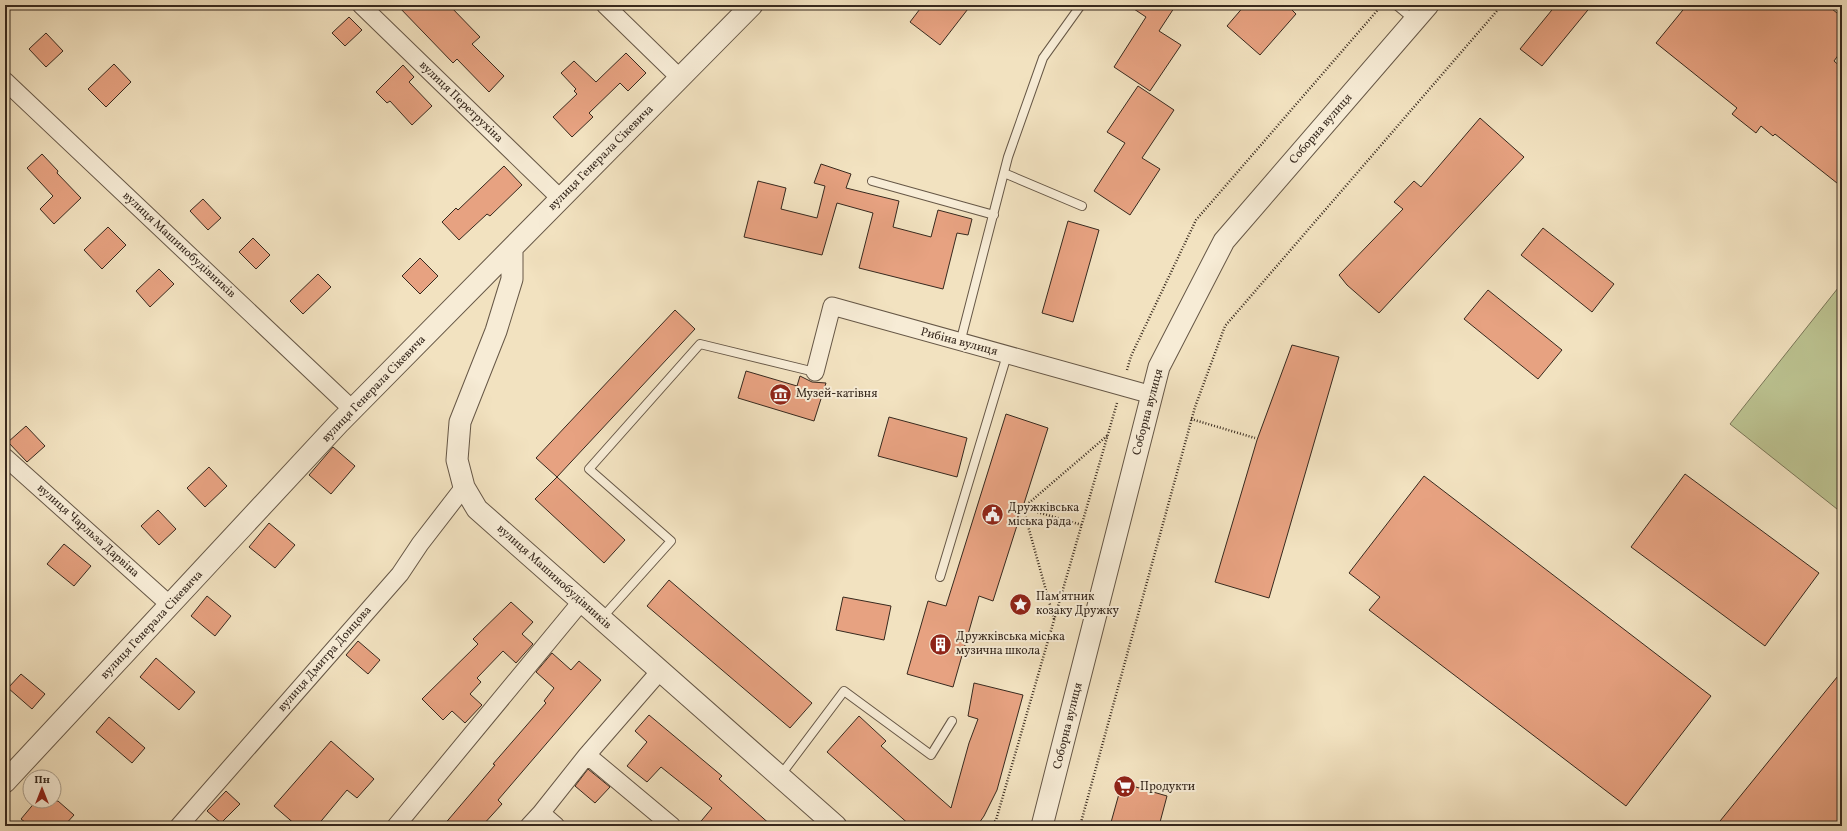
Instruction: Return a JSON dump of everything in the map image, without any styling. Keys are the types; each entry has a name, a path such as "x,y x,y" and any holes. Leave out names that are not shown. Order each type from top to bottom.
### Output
{"street":[{"name":"вулиця Перетрухіна","path":"361,5 561,199"},
{"path":"605,5 680,78"},
{"name":"вулиця Генерала Сікевича","path":"5,782 352,410 752,5"},
{"name":"Соборна вулиця","path":"1042,826 1159,367 1224,241 1428,5"},
{"name":"вулиця Машинобудівників","path":"5,80 352,410"},
{"name":"вулиця Машинобудівників","path":"512,249 512,279 496,331 460,422 457,460 464,488 477,509 836,826"},
{"name":"Рибіна вулиця","path":"815,372 832,306 960,343 1152,395"},
{"name":"вулиця Чарльза Дарвіна","path":"5,457 170,605"},
{"name":"вулиця Дмитра Донцова","path":"179,826 400,574 420,544 464,488"},
{"path":"396,826 582,602"},
{"path":"529,826 541,813 586,755 660,671"},
{"path":"586,755 672,826"},
{"path":"541,813 556,826"}],"lane":[{"path":"960,343 1008,157 1043,58 1081,5"},
{"path":"1396,5 1414,21"},
{"path":"1004,173 1082,206"},
{"path":"872,181 994,215"},
{"path":"601,620 671,541 589,469 700,344 815,372"},
{"path":"940,577 1007,355"},
{"path":"780,777 844,691 931,755 952,721"}],"path":[{"path":"1080,826 1191,419 1225,326 1502,5"},
{"path":"1191,419 1255,438"},
{"path":"1023,508 1108,435"},
{"path":"1023,508 1082,525"},
{"path":"1023,508 1054,621"}],"green space":[{"path":"1842,283 1842,513 1730,424"}],"building":[{"path":"397,5 449,5 480,37 472,44 504,76 489,92 457,59 453,63"},
{"path":"923,5 971,5 940,45 910,22"},
{"path":"1128,5 1176,5 1159,31 1181,45 1150,91 1114,67 1146,17"},
{"path":"1245,5 1287,5 1296,14 1260,55 1227,26"},
{"path":"1556,5 1592,5 1542,66 1520,49"},
{"path":"1687,5 1827,5 1842,17 1842,50 1834,61 1842,68 1842,187 1775,134 1773,136 1761,126 1756,133 1732,114 1737,108 1656,43"},
{"path":"349,17 362,30 345,46 332,33"},
{"path":"46,33 63,51 46,67 29,49"},
{"path":"626,53 646,73 628,91 620,83 589,113 593,117 572,137 553,117 577,94 574,91 576,89 561,73 574,61 596,82"},
{"path":"114,64 131,82 106,107 88,89"},
{"path":"403,65 414,77 409,82 432,106 412,125 390,101 387,103 376,92"},
{"path":"1138,86 1174,110 1142,158 1160,169 1130,215 1094,191 1125,143 1107,132"},
{"path":"1480,118 1524,157 1379,313 1347,285 1339,275 1403,209 1394,202 1414,181 1421,187"},
{"path":"42,154 58,171 57,173 81,198 54,224 40,209 53,196 27,168"},
{"path":"821,164 851,174 846,188 899,201 893,227 931,237 938,210 972,219 968,235 957,233 943,289 859,268 873,213 837,203 822,255 744,237 758,181 786,188 781,209 817,218 825,186 814,183"},
{"path":"504,166 522,185 490,216 487,214 459,240 442,222 456,208 458,210"},
{"path":"203,199 221,218 208,230 190,211"},
{"path":"1068,221 1099,230 1073,322 1042,313"},
{"path":"108,227 126,245 102,269 84,250"},
{"path":"1543,228 1614,284 1592,312 1521,255"},
{"path":"253,238 270,255 256,269 239,252"},
{"path":"420,258 438,276 420,294 402,276"},
{"path":"159,269 174,284 150,307 136,291"},
{"path":"318,274 331,287 303,314 290,301"},
{"path":"1488,290 1562,350 1538,379 1464,319"},
{"path":"675,310 695,329 557,477 536,458"},
{"path":"1292,345 1339,357 1269,598 1215,582 1257,440"},
{"path":"746,371 797,386 800,376 812,382 826,383 814,421 738,398"},
{"path":"1006,414 1048,428 993,601 979,596 953,687 907,674 928,601 946,606"},
{"path":"889,417 967,438 957,477 878,456"},
{"path":"26,426 45,446 27,462 8,442"},
{"path":"333,447 355,466 331,494 309,475"},
{"path":"209,467 227,486 205,507 187,488"},
{"path":"1685,474 1819,573 1765,646 1631,547"},
{"path":"1424,476 1711,696 1626,806 1369,610 1380,597 1349,573"},
{"path":"557,477 625,540 604,563 535,499"},
{"path":"158,510 176,529 159,545 141,526"},
{"path":"269,523 295,545 275,568 249,547"},
{"path":"64,544 91,566 74,586 47,564"},
{"path":"669,580 812,703 790,728 647,606"},
{"path":"207,596 231,616 215,636 191,616"},
{"path":"843,597 891,606 884,640 836,630"},
{"path":"511,602 533,622 522,634 533,644 516,663 503,651 477,678 481,682 470,694 482,705 465,723 452,711 443,720 422,699 478,644 473,639"},
{"path":"358,641 380,660 368,674 346,655"},
{"path":"552,653 571,670 579,661 601,680 498,800 502,804 482,826 443,826 495,765 493,764 546,703 544,701 554,688 536,672"},
{"path":"156,658 195,692 179,710 140,677"},
{"path":"1842,671 1842,826 1716,826"},
{"path":"21,674 45,694 32,709 8,688"},
{"path":"974,683 1023,695 997,790 984,816 977,826 911,826 827,752 859,716 886,741 881,746 951,808 969,743 978,719 968,716"},
{"path":"649,715 722,776 719,779 772,826 697,826 712,808 661,767 647,782 627,766 647,742 635,731"},
{"path":"109,717 145,748 132,763 96,732"},
{"path":"331,741 374,779 357,798 347,790 317,826 297,826 274,806"},
{"path":"588,769 610,787 595,803 575,786"},
{"path":"1122,783 1167,796 1159,826 1110,826"},
{"path":"226,791 240,804 221,823 207,811"},
{"path":"62,804 74,815 64,826 30,826 21,819 29,809 62,809"}],"place":[{"name":"Музей-катівня","path":"781,394"},
{"name":"Дружківська міська рада","path":"992,515"},
{"name":"Пам'ятник козаку Дружку","path":"1021,604"},
{"name":"Дружківська міська музична школа","path":"941,644"},
{"name":"Продукти","path":"1124,787"}]}
